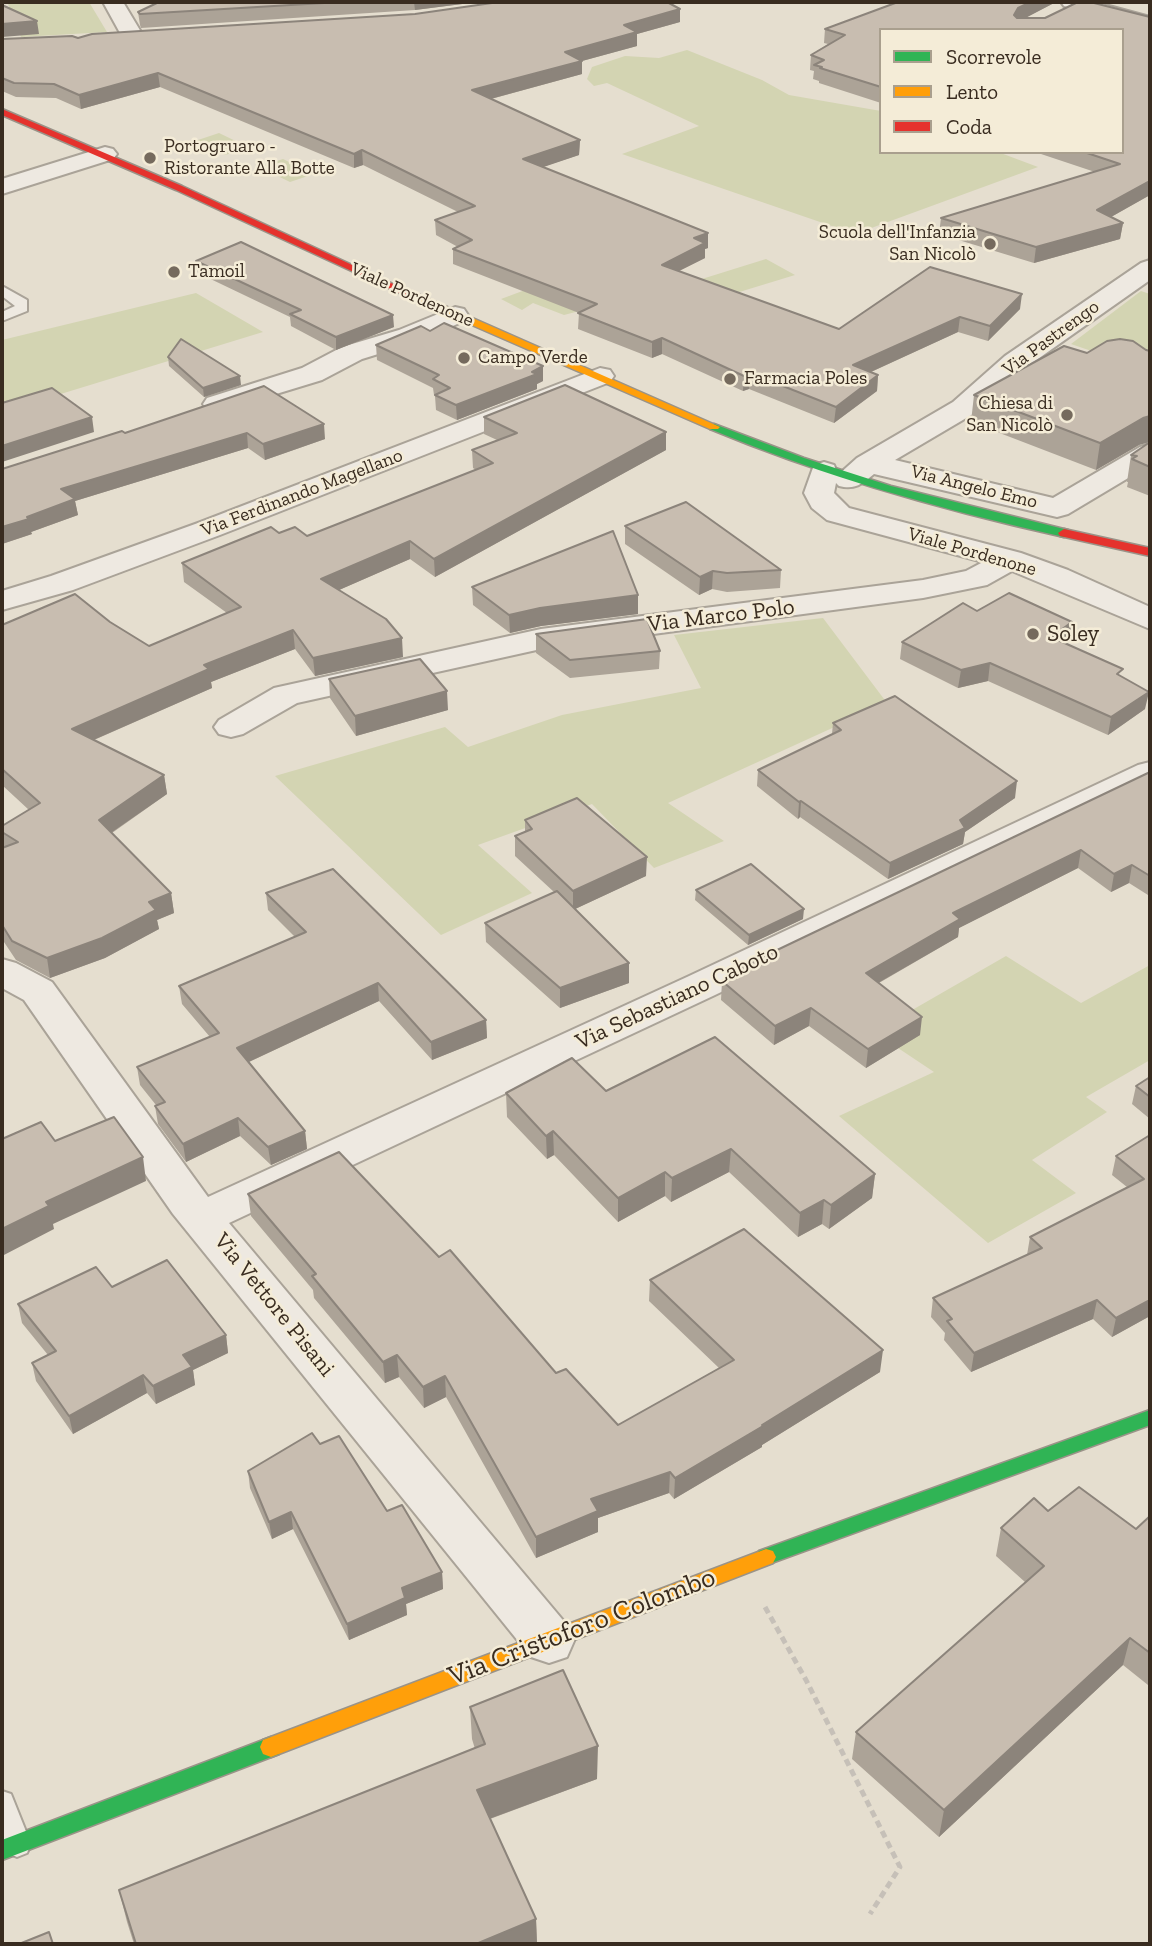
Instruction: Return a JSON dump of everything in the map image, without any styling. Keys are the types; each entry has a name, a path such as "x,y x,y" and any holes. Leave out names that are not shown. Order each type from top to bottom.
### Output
{"main road":[{"name":"Viale Pordenone","path":"2,112 105,155 455,315 741,439 953,509 1150,552"},
{"name":"Via Cristoforo Colombo","path":"9,1847 742,1566 1150,1417"}],"street":[{"path":"113,2 134,37"},
{"path":"1069,7 1150,23"},
{"path":"2,187 105,155"},
{"name":"Via Pastrengo","path":"846,472 963,408 1015,362 1150,268"},
{"path":"194,411 312,374 352,353 408,336 455,315"},
{"name":"Via Ferdinando Magellano","path":"2,601 62,583 209,529 600,376"},
{"name":"Via Angelo Emo","path":"846,472 890,467 1057,508 1150,453"},
{"name":"Viale Pordenone","path":"846,472 819,493 823,502 838,514 1010,561 1056,577 1150,619"},
{"name":"Via Marco Polo","path":"231,727 286,695 527,642 923,589 976,578 1010,561"},
{"name":"Via Sebastiano Caboto","path":"202,1218 701,986 1150,772"},
{"name":"Via Vettore Pisani","path":"2,972 38,991 165,1173 549,1640"}],"lane":[{"path":"2,290 22,303 22,308 2,317"},
{"name":"Via Cristoforo Colombo","path":"2,1803 9,1847"}],"path":[{"path":"742,1566 806,1680 900,1867 870,1914"}],"green space":[{"path":"2,2 89,2 107,32 21,37 8,4"},
{"path":"687,50 762,80 789,95 879,111 879,154 1003,154 1038,167 855,234 622,154 699,126 607,83 594,86 587,79 592,67 625,56 659,58"},
{"path":"219,133 248,148 225,155 195,141"},
{"path":"283,159 314,174 290,182 259,167"},
{"path":"766,259 795,275 723,297 617,301 564,315 533,303 522,310 501,299 603,261 673,288"},
{"path":"1141,291 1150,294 1150,371 1071,344"},
{"path":"196,293 263,332 2,412 2,340"},
{"path":"823,618 887,703 668,803 724,841 654,868 592,804 478,845 532,893 441,935 275,776 445,727 468,747 562,715 701,688 674,635"},
{"path":"1006,956 1081,1003 1150,965 1150,1060 1086,1097 1107,1112 1032,1160 1076,1193 988,1243 839,1116 934,1072 874,1032"}],"building":[{"path":"159,2 341,2 138,12"},
{"path":"499,2 667,2 680,9 624,25 637,32 565,52 582,61 472,90 580,140 523,159 708,233 694,238 705,243 662,265 839,329 930,267 1022,294 990,326 960,317 853,365 878,375 836,407 750,373 744,376 662,338 652,342 578,313 597,304 453,249 472,240 435,220 475,206 362,150 354,154 158,73 79,95 54,84 14,83 2,78 2,39 78,38 92,34 415,14"},
{"path":"898,2 1031,2 1018,8 1014,15 1017,18 1045,18 1078,2 1090,2 1150,17 1150,181 1097,210 1123,223 1036,247 941,218 1120,164 1090,154 1124,154 1124,28 879,28 879,86 814,65 824,60 811,55 845,35 825,29"},
{"path":"2,5 37,21 2,24"},
{"path":"241,242 393,315 336,337 290,314 301,310 196,261"},
{"path":"444,323 543,366 532,372 537,374 456,405 435,395 450,388 433,379 439,375 376,345 421,326 430,331"},
{"path":"181,339 240,376 203,388 168,357"},
{"name":"Chiesa di San Nicolò","path":"1107,341 1133,341 1150,351 1150,416 1100,443 974,395 1064,346 1087,353"},
{"path":"565,385 666,432 434,559 410,541 321,579 386,619 402,638 313,658 293,630 204,665 209,669 72,729 164,775 99,820 171,893 149,902 156,910 102,938 47,958 12,941 2,925 2,848 18,842 2,832 2,826 40,803 2,769 2,625 75,594 110,622 149,646 241,607 182,563 271,527 279,533 295,527 307,536 493,463 472,450 517,433 484,417"},
{"path":"264,386 324,424 263,444 247,433 61,489 75,499 27,517 29,519 2,527 2,469 122,431 125,433"},
{"path":"52,388 92,417 2,446 2,403"},
{"path":"1150,442 1150,467 1132,459 1137,456 1131,455"},
{"path":"686,502 781,570 727,573 713,571 700,577 625,526"},
{"path":"613,531 638,595 540,608 509,615 472,587"},
{"path":"1009,593 1072,622 1051,637 1123,669 1117,674 1149,692 1111,717 990,663 961,670 902,642 963,603 977,611"},
{"path":"647,619 660,651 570,660 536,634"},
{"path":"420,659 447,691 355,716 329,679"},
{"path":"895,696 1017,781 960,820 965,828 890,863 799,802 758,770 841,730 833,723"},
{"path":"1150,772 1150,876 1132,865 1114,874 1081,850 953,913 960,919 866,973 922,1017 868,1049 811,1008 775,1026 722,981 732,976 731,972"},
{"path":"577,798 647,857 573,891 515,836 532,829 525,820"},
{"path":"751,864 804,909 749,935 696,890"},
{"path":"333,869 486,1020 431,1042 378,983 237,1048 305,1131 268,1147 238,1118 183,1144 155,1106 165,1102 137,1067 219,1033 179,986 306,932 266,893"},
{"path":"557,891 629,963 560,988 485,923"},
{"path":"715,1037 875,1174 831,1205 824,1200 800,1213 731,1149 672,1178 665,1172 618,1198 553,1131 546,1136 506,1093 572,1058 606,1091"},
{"path":"1150,1077 1150,1097 1136,1086"},
{"path":"114,1117 143,1157 46,1202 49,1206 2,1229 2,1139 41,1122 55,1141"},
{"path":"1150,1135 1150,1300 1116,1318 1097,1300 974,1353 947,1321 952,1319 933,1298 1042,1248 1030,1237 1144,1179 1116,1156"},
{"path":"339,1152 439,1257 450,1250 556,1373 566,1369 618,1425 734,1360 650,1280 744,1229 883,1350 675,1478 670,1472 591,1499 598,1511 536,1537 445,1376 423,1387 397,1355 383,1362 312,1276 316,1274 248,1194"},
{"path":"167,1260 226,1335 183,1355 192,1367 153,1386 143,1375 69,1416 32,1363 56,1351 18,1304 96,1267 112,1287"},
{"path":"312,1433 320,1444 339,1436 387,1511 402,1505 442,1572 402,1588 405,1598 347,1624 291,1512 269,1522 248,1471"},
{"path":"1079,1487 1136,1529 1150,1516 1150,1653 1130,1638 944,1810 856,1732 1044,1566 1001,1528 1034,1498 1048,1511"},
{"path":"563,1670 598,1746 477,1790 536,1919 476,1944 136,1944 119,1890 485,1744 470,1707"},
{"path":"49,1932 53,1944 19,1944"}],"traffic: fast":[{"path":"714,427 799,461 886,489 1064,533"},
{"path":"766,1557 1150,1417"},
{"path":"2,1850 271,1747"}],"traffic: slow":[{"path":"414,296 714,427"},
{"path":"271,1747 766,1557"}],"traffic: jam":[{"path":"2,112 179,188 414,296"},
{"path":"1064,533 1150,552"}],"place":[{"name":"Portogruaro - Ristorante Alla Botte","path":"150,158"},
{"name":"Scuola dell'Infanzia San Nicolò","path":"990,244"},
{"name":"Tamoil","path":"174,272"},
{"name":"Campo Verde","path":"464,358"},
{"name":"Farmacia Poles","path":"730,379"},
{"name":"Chiesa di San Nicolò","path":"1067,415"},
{"name":"Soley","path":"1033,634"}]}
